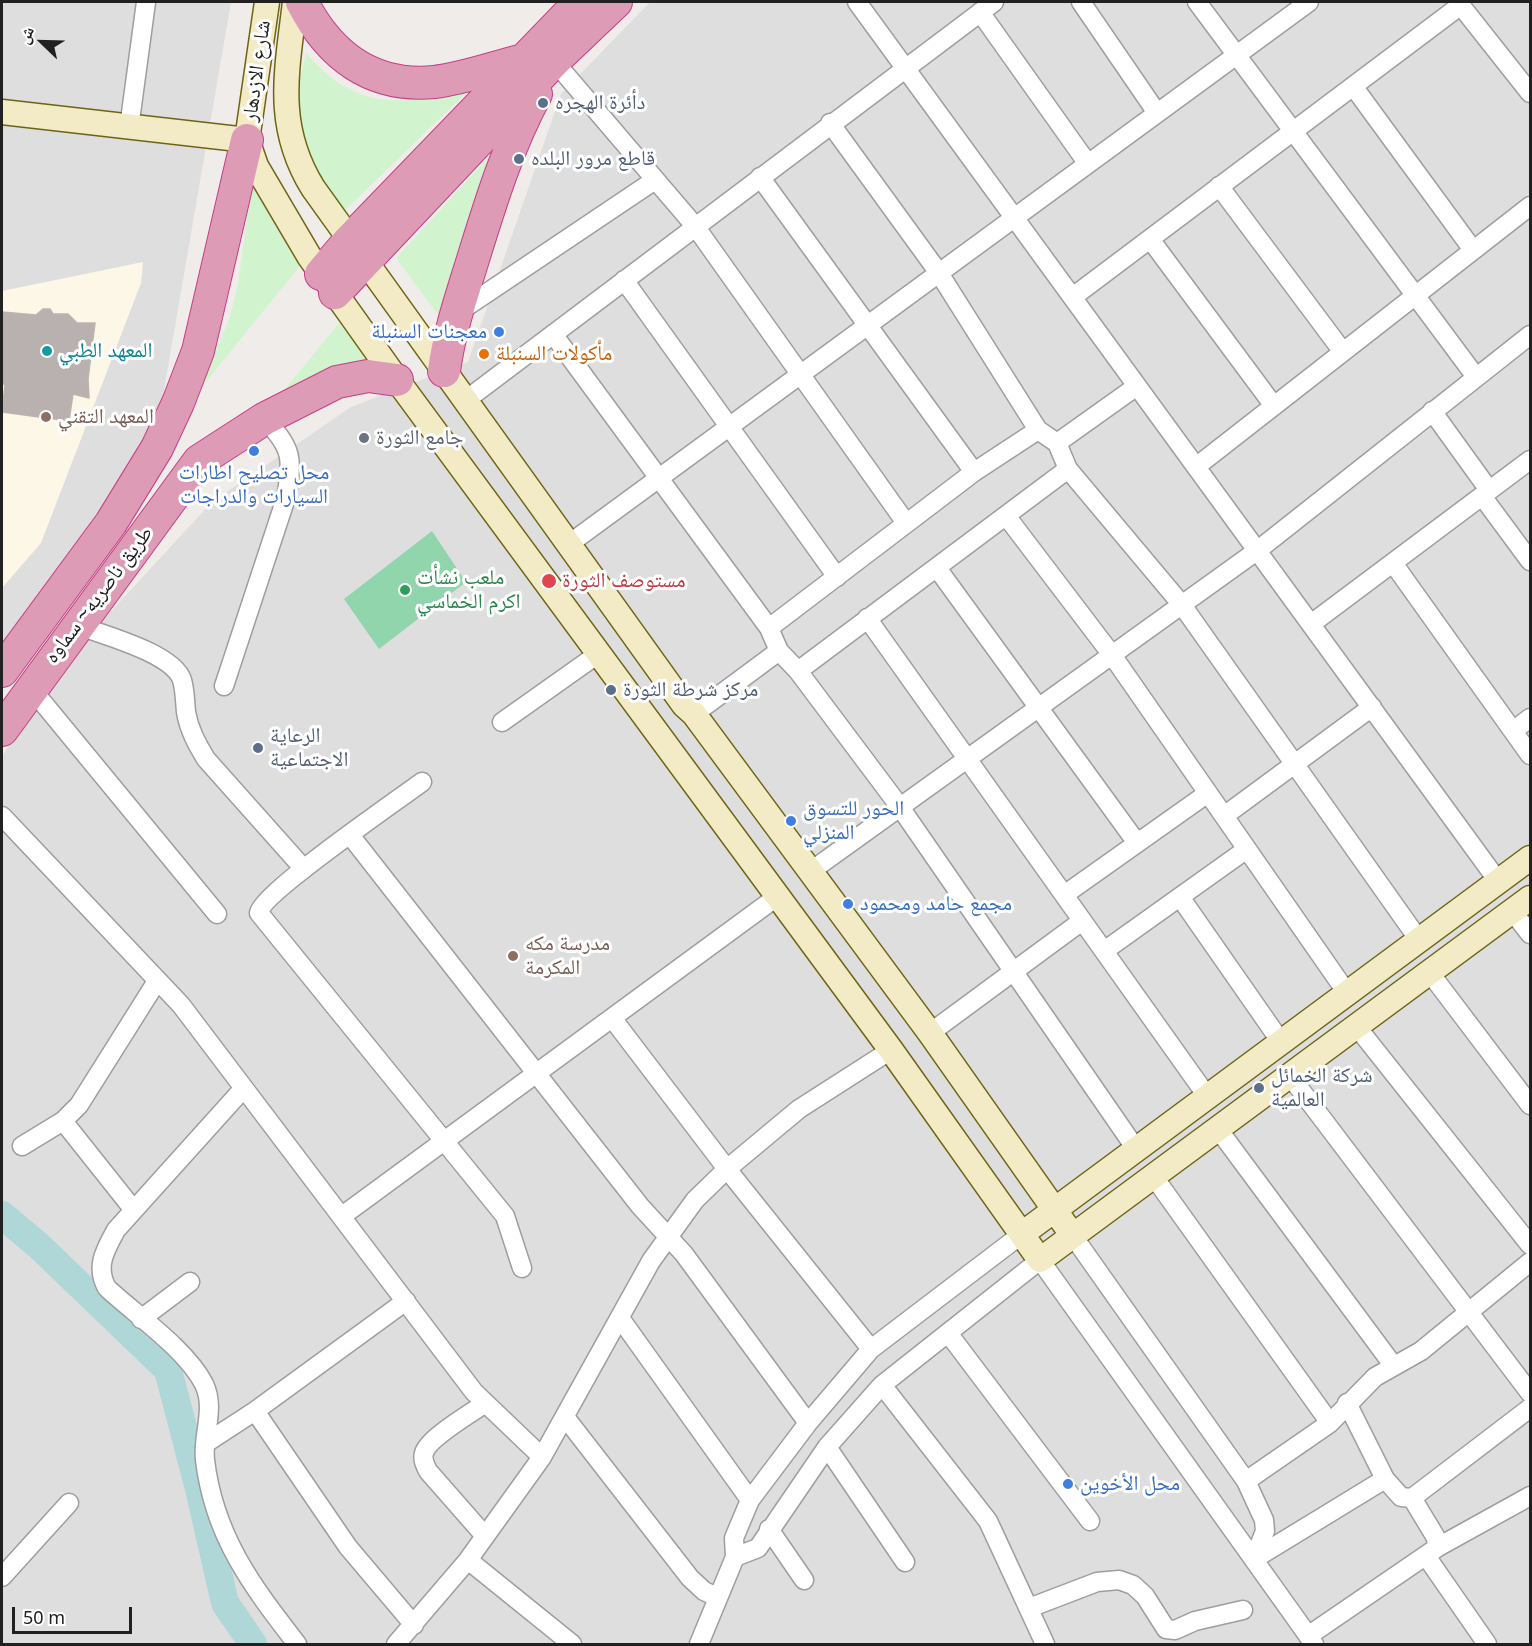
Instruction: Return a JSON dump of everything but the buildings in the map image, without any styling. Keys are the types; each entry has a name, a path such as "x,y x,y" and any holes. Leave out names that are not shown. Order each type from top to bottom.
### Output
{"highway":[{"path":"302,2 314,27 335,50 360,69 397,81 435,81 520,61"},
{"path":"328,284 520,61 580,2"},
{"path":"357,250 615,2"},
{"path":"444,371 456,313 505,160 523,119 554,61"},
{"name":"طريق ناصريه~ سماوه","path":"2,671 111,522 157,448 198,351 248,140"},
{"path":"264,419 337,382 368,376 397,380"},
{"name":"طريق ناصريه~ سماوه","path":"2,730 30,687 199,461 264,419"}],"street":[{"path":"129,128 146,2"},
{"name":"شارع الازدهار","path":"248,140 267,2"},
{"path":"295,2 285,91 286,119 303,172 689,709 930,1033 1246,1481 1264,1520 1265,1531 1254,1559"},
{"path":"857,2 1016,216 1498,881"},
{"path":"1081,2 1157,113"},
{"path":"1197,2 1476,377"},
{"path":"569,544 1309,2"},
{"path":"1074,296 1353,86 1459,3 1530,93"},
{"path":"466,400 905,66 987,7 1088,164"},
{"path":"554,61 695,226 799,376 906,523"},
{"path":"1353,86 1473,250"},
{"path":"2,112 248,140 256,166 328,284 891,1050 1311,1640 1432,1551 1530,1496"},
{"path":"830,123 939,273 1038,430 1057,443 1068,469 1182,605 1419,940"},
{"path":"760,177 974,472"},
{"path":"456,313 655,180"},
{"path":"1219,186 1343,352"},
{"path":"1197,466 1530,206"},
{"path":"1150,239 1274,406"},
{"path":"624,280 731,426 837,577"},
{"path":"553,334 769,628 779,651 798,671 900,807 1136,1149"},
{"path":"811,871 1258,550 1530,335"},
{"path":"1057,443 1137,386"},
{"path":"1432,411 1530,561"},
{"path":"224,686 285,498 290,475 291,458 287,445 264,419"},
{"path":"769,628 974,472 1038,430"},
{"path":"1311,624 1530,460"},
{"path":"798,671 1007,517 1068,469"},
{"path":"1007,517 1112,655 1347,993"},
{"path":"1393,563 1530,755"},
{"path":"937,568 1137,843"},
{"path":"867,618 1207,1096"},
{"path":"77,625 155,655 176,669 182,680 187,716 194,740 206,759 304,869"},
{"path":"652,727 689,709 779,651"},
{"path":"502,722 598,654"},
{"path":"30,687 217,914"},
{"path":"1224,816 1372,707"},
{"path":"1513,731 1530,718"},
{"path":"422,782 304,869 263,903 259,913 505,1216 522,1268"},
{"path":"1064,895 1208,793"},
{"path":"2,816 181,1005 484,1404 542,1457"},
{"path":"350,835 640,1206 668,1236 808,1423"},
{"path":"1104,951 1247,849"},
{"path":"699,1644 735,1557 734,1538 750,1500 808,1423 871,1349 1053,1209 1530,858"},
{"path":"342,1216 443,1139 778,896"},
{"path":"1180,897 1281,1042"},
{"path":"735,1557 758,1548 827,1447 882,1385 1040,1260 1522,905 1530,934"},
{"path":"930,1033 1082,921"},
{"path":"1430,973 1530,1105"},
{"path":"22,1146 63,1121 79,1105 157,981"},
{"path":"612,1018 727,1169 871,1349"},
{"path":"1357,1027 1530,1245"},
{"path":"396,1644 468,1560 542,1457 668,1236 695,1200 727,1169 799,1109 891,1050"},
{"path":"1290,1076 1471,1311 1530,1393"},
{"path":"243,1089 133,1209 105,1249 101,1278 107,1288 183,1357 204,1384 209,1401 204,1458 217,1516 231,1552 250,1585 297,1644"},
{"path":"63,1121 133,1209"},
{"path":"1218,1129 1393,1365"},
{"path":"1154,1177 1330,1423"},
{"path":"1246,1481 1330,1423 1347,1403 1375,1377 1420,1351 1530,1262"},
{"path":"141,1319 190,1282"},
{"path":"206,1443 255,1411 406,1301"},
{"path":"620,1317 750,1500"},
{"path":"948,1333 1090,1521"},
{"path":"882,1385 988,1521 1045,1644"},
{"path":"1347,1403 1385,1479 1401,1497 1412,1498 1423,1492 1530,1408"},
{"path":"484,1404 432,1441 424,1451 423,1461 428,1471 485,1536"},
{"path":"255,1411 348,1547 414,1625"},
{"path":"565,1417 690,1578 704,1591 717,1597"},
{"path":"827,1447 905,1562"},
{"path":"1254,1559 1385,1479"},
{"path":"1412,1498 1435,1536 1432,1551 1487,1644"},
{"path":"2,1577 69,1503"},
{"path":"770,1528 804,1580"},
{"path":"468,1560 572,1644"},
{"path":"1029,1608 1097,1582 1119,1580 1133,1585 1145,1596 1166,1629 1175,1630 1195,1621 1243,1610"}],"shaded area":[{"path":"2,2 231,2 154,448 2,671"},
{"path":"650,2 1530,2 1530,1644 2,1644 2,756 64,662 212,502 351,407 468,362 561,94"},
{"name":"المعهد التقني","path":"143,262 141,283 41,543 2,588 2,291"}],"green space":[{"path":"306,53 324,72 343,85 361,94 380,99 420,99 468,91 341,214 313,159 302,130 298,94"},
{"path":"501,144 442,320 396,258"},
{"path":"253,179 300,266 200,389 230,317 238,284"},
{"path":"339,323 369,359 346,365 277,399"},
{"name":"ملعب نشأت اكرم الخماسي","path":"432,531 466,582 379,649 344,599"}],"waterway":[{"path":"2,1215 39,1246 168,1370 199,1489 225,1603 253,1644"}],"place":[{"name":"دأئرة الهجره","path":"543,103"},
{"name":"قاطع مرور البلده","path":"519,159"},
{"name":"معجنات السنبلة","path":"499,332"},
{"name":"المعهد الطبي","path":"47,351"},
{"name":"مأكولات السنبلة","path":"484,354"},
{"name":"المعهد التقني","path":"46,417"},
{"name":"جامع الثورة","path":"364,438"},
{"name":"محل تصليح اطارات السيارات والدراجات","path":"254,451"},
{"name":"مستوصف الثورة","path":"549,581"},
{"name":"ملعب نشأت اكرم الخماسي","path":"405,590"},
{"name":"مركز شرطة الثورة","path":"611,690"},
{"name":"الرعاية الاجتماعية","path":"258,748"},
{"name":"الحور للتسوق المنزلي","path":"791,821"},
{"name":"مجمع حامد ومحمود","path":"848,904"},
{"name":"مدرسة مكه المكرمة","path":"513,956"},
{"name":"شركة الخمائل العالمية","path":"1259,1088"},
{"name":"محل الأخوين","path":"1068,1484"}]}
